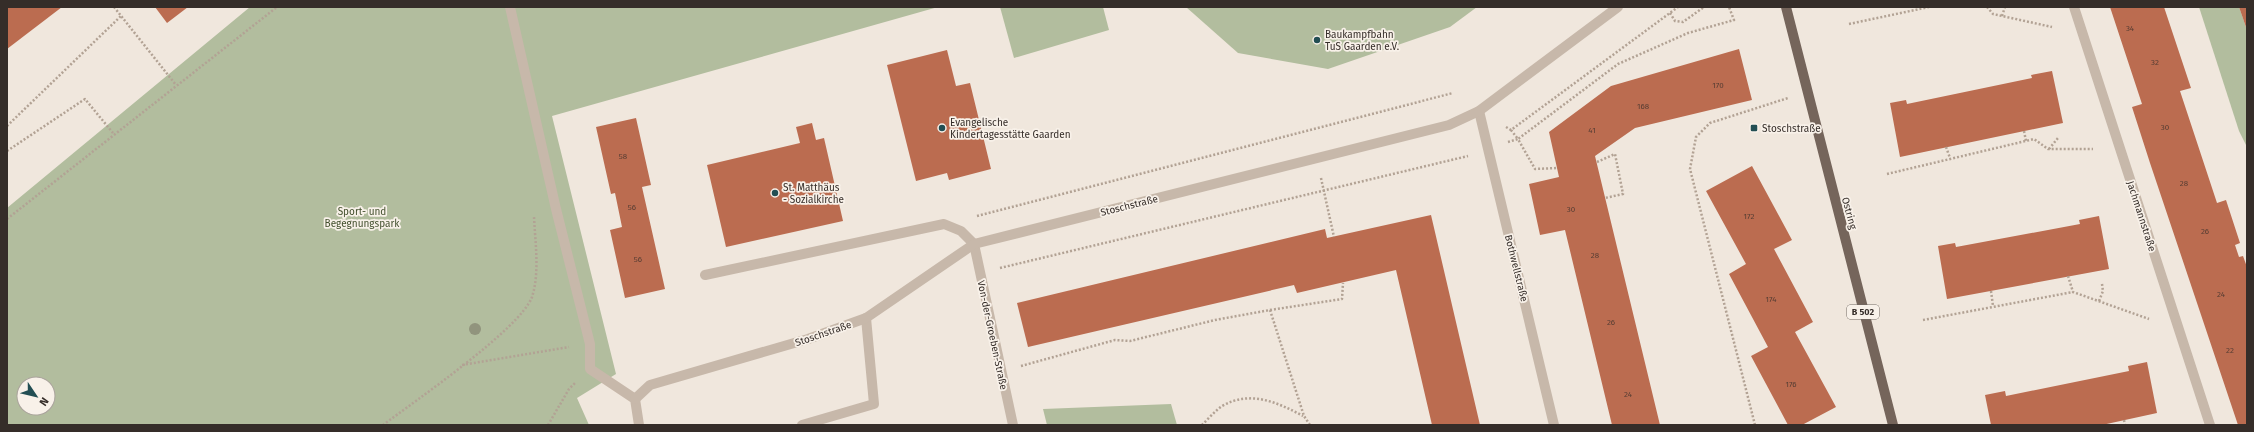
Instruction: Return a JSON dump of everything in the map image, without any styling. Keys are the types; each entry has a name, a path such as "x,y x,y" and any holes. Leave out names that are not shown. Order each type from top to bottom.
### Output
{"main road":[{"name":"Ostring","path":"1786,7 1893,425"}],"street":[{"path":"510,7 556,209 590,344 590,369 635,399 639,425"},
{"name":"Stoschstraße","path":"635,399 650,385 808,339 866,318 974,244 1449,125 1479,111 1618,7"},
{"name":"Jachmannstraße","path":"2074,7 2210,425"},
{"name":"Bothwellstraße","path":"1479,111 1554,425"},
{"path":"705,275 944,224 961,231 974,244"},
{"name":"Von-der-Groeben-Straße","path":"974,244 1013,425"},
{"path":"802,425 874,404 866,318"}],"path":[{"path":"114,7 176,85"},
{"path":"7,218 113,133 277,7"},
{"path":"1511,130 1678,7"},
{"path":"1670,13 1675,21 1683,22 1704,7"},
{"path":"980,273 1473,155 1518,139 1618,64 1688,33 1734,20 1729,7"},
{"path":"1900,7 1902,12"},
{"path":"1849,24 1929,7"},
{"path":"1987,7 1993,14 2052,27"},
{"path":"2002,16 2005,7"},
{"path":"7,126 121,16"},
{"path":"1754,425 1690,169 1696,137 1710,123 1808,92"},
{"path":"944,224 1453,93"},
{"path":"7,151 85,99 113,133"},
{"path":"1479,111 1511,130 1518,139 1535,169 1557,168"},
{"path":"2024,131 2026,141"},
{"path":"2048,149 2058,138"},
{"path":"1887,174 2034,139 2048,149 2093,149"},
{"path":"1946,147 1950,158"},
{"path":"1597,162 1615,154 1623,194 1605,198"},
{"path":"1317,158 1334,237"},
{"path":"383,425 461,365 521,315 531,298 536,278 534,215"},
{"path":"2068,276 2073,292"},
{"path":"1001,371 1115,340 1130,341 1215,320 1342,299 1343,283"},
{"path":"2099,301 2103,291 2102,284"},
{"path":"1991,291 1993,306"},
{"path":"1923,320 2073,292 2149,319"},
{"path":"1270,310 1304,416 1310,425"},
{"path":"461,365 590,344"},
{"path":"548,425 569,389 590,369"},
{"path":"1202,425 1222,406 1252,396 1286,406 1304,416"},
{"path":"2124,420 2125,425"}],"green space":[{"name":"Sport- und Begegnungspark","path":"250,7 938,7 552,116 616,374 577,398 589,425 7,425 7,208"},
{"path":"1000,7 1103,7 1109,30 1014,58"},
{"name":"Baukampfbahn TuS Gaarden e.V.","path":"1186,7 1477,7 1450,27 1328,69 1238,53"},
{"path":"2199,7 2239,7 2247,30 2247,147 2239,131"},
{"path":"1171,404 1177,425 1047,425 1043,409"}],"building":[{"path":"7,7 62,7 7,49"},
{"path":"155,7 188,7 167,23"},
{"path":"2110,7 2164,7 2191,88 2180,91 2217,203 2226,200 2240,243 2235,245 2239,257 2243,256 2247,267 2247,425 2238,425 2150,163 2132,107 2142,104"},
{"path":"2239,7 2247,7 2247,30"},
{"path":"1739,49 1752,100 1635,128 1595,156 1660,425 1612,425 1565,230 1540,235 1529,184 1559,177 1549,132 1611,86"},
{"name":"Evangelische Kindertagesstätte Gaarden","path":"947,50 956,86 970,83 991,169 949,180 947,173 916,181 887,65"},
{"path":"2052,71 2063,123 1900,157 1890,103 1906,100 1907,104 2032,78 2031,75"},
{"path":"636,118 651,185 642,187 665,289 625,298 610,230 622,227 615,193 611,194 596,127"},
{"name":"St. Matthäus - Sozialkirche","path":"812,123 816,140 824,138 843,221 726,247 707,165 800,143 796,127"},
{"path":"1752,166 1792,240 1774,249 1813,322 1795,332 1836,407 1802,425 1788,425 1751,356 1768,347 1729,274 1746,264 1706,191"},
{"path":"1431,215 1480,425 1432,425 1396,270 1297,293 1294,285 1028,347 1017,303 1325,229 1327,238"},
{"path":"2099,216 2109,269 1947,299 1938,246 1955,243 1956,247 2080,224 2079,220"},
{"path":"2147,362 2157,413 2102,425 1991,425 1985,395 2005,391 2006,396 2129,371 2128,366"}],"place":[{"name":"Baukampfbahn TuS Gaarden e.V.","path":"1317,40"},
{"name":"Evangelische Kindertagesstätte Gaarden","path":"942,128"},
{"name":"Stoschstraße","path":"1754,128"},
{"name":"St. Matthäus - Sozialkirche","path":"775,193"}]}
